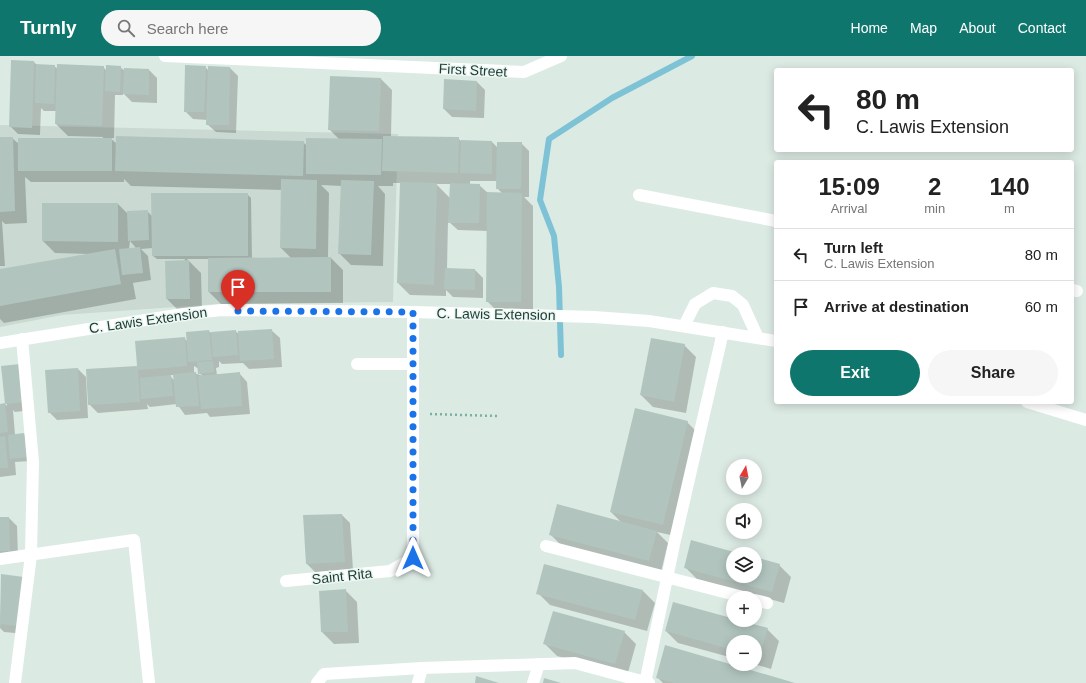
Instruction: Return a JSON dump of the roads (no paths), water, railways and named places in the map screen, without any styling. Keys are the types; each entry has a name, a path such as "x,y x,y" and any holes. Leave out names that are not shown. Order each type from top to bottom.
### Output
{"street":[{"name":"First Street","path":"165,56 524,72 561,56"},
{"path":"639,195 774,220"},
{"path":"684,326 695,304 701,300 713,293 732,296 743,305 758,338"},
{"name":"C. Lawis Extension","path":"0,343 183,314 222,310 413,312 594,317 649,321 774,341"},
{"name":"Saint Rita","path":"286,581 390,571 413,558 413,312"},
{"path":"317,683 324,674 422,668 575,663 646,683 668,576 723,332"},
{"path":"15,683 31,555 33,462 22,339"},
{"path":"357,364 413,364"},
{"path":"1034,404 1086,420"},
{"path":"0,559 134,540 149,683"},
{"path":"546,546 668,576 726,592"},
{"path":"533,683 538,664"},
{"path":"418,683 422,668"}],"waterway":[{"path":"561,355 559,287 554,236 540,200 549,139 612,98 692,56"}]}
